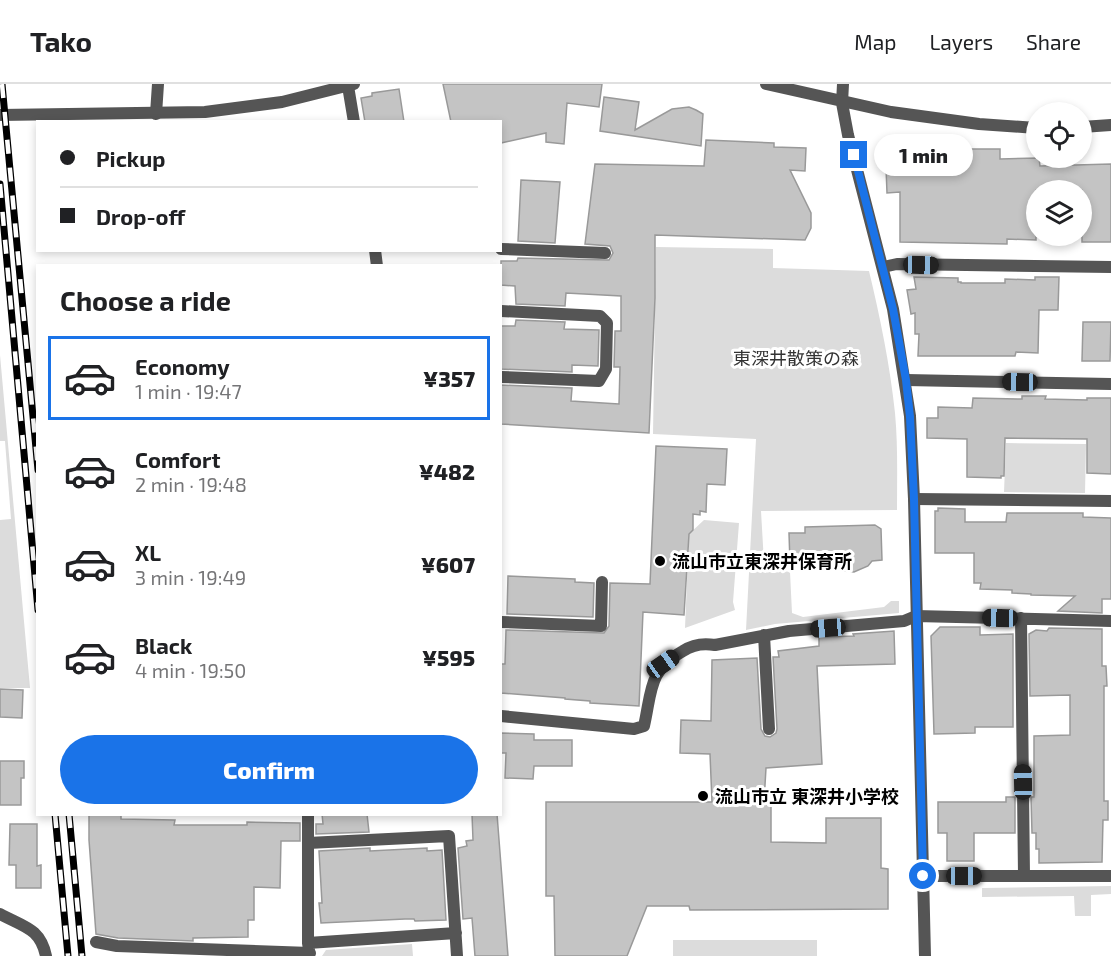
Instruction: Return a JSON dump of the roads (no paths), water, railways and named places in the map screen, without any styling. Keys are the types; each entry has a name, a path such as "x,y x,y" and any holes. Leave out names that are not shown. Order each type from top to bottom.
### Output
{"street":[{"path":"156,114 158,84"},
{"path":"766,84 842,103 891,112 979,124 1026,127"},
{"path":"843,84 842,103 848,135 883,267 906,380 912,436 925,956"},
{"path":"0,115 206,112 253,107 351,85 354,120"},
{"path":"1092,126 1111,125"},
{"path":"502,249 605,253"},
{"path":"883,267 897,264 1111,267"},
{"path":"502,311 600,316 607,323 606,369 599,381 502,377"},
{"path":"906,380 1111,384"},
{"path":"914,499 1111,501"},
{"path":"502,622 601,626 602,582"},
{"path":"502,716 634,729 644,726 652,685 663,664 689,647 708,643 715,645 764,635 904,621 916,616 1111,621"},
{"path":"1021,618 1024,875"},
{"path":"764,635 769,729"},
{"path":"308,816 310,950"},
{"path":"308,843 449,836 457,956"},
{"path":"923,876 1111,876"},
{"path":"0,914 38,935 43,942 46,956"},
{"path":"96,942 117,946 310,950 456,933"}],"railway":[{"path":"2,84 36,449"},
{"path":"0,184 36,588"},
{"path":"55,816 68,956"},
{"path":"69,816 82,956"}],"place":[{"name":"流山市立東深井保育所","path":"660,561"},
{"name":"流山市立 東深井小学校","path":"703,796"}],"park label":[{"name":"東深井散策の森","path":"796,358"}]}
